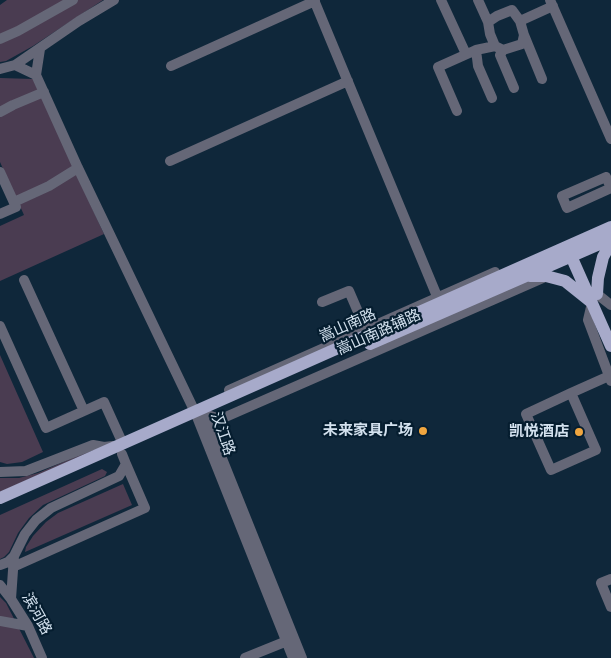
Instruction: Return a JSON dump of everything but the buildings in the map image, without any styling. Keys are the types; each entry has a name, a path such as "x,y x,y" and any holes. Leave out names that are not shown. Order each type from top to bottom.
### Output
{"main road":[{"name":"嵩山南路","path":"574,251 611,227"},
{"name":"嵩山南路","path":"99,459 122,452 440,304 574,251 611,239"},
{"path":"595,299 603,257 611,243"},
{"path":"574,251 595,299 611,346"},
{"name":"嵩山南路","path":"440,304 465,302 525,276 554,259"},
{"path":"525,276 546,276 565,281 595,299 611,325"},
{"path":"0,498 99,459"},
{"path":"0,508 99,459"}],"street":[{"path":"0,39 73,0"},
{"path":"0,69 15,65 79,21 114,0"},
{"path":"441,0 471,52 492,98"},
{"path":"478,0 488,22 490,34 499,48 500,55 514,88"},
{"path":"172,66 315,1 440,304"},
{"path":"520,21 552,3 611,139"},
{"path":"488,22 511,5 520,21 542,79"},
{"path":"457,111 438,66 471,52 522,44 524,35"},
{"path":"40,49 36,75 78,168 202,414"},
{"path":"15,65 36,75"},
{"path":"170,161 348,81"},
{"path":"0,112 44,92"},
{"path":"14,202 49,186 78,168"},
{"path":"0,172 4,190 16,207 0,214"},
{"path":"546,276 554,259"},
{"name":"嵩山南路辅路","path":"202,414 221,419 546,276"},
{"path":"24,280 84,411"},
{"path":"322,302 348,291 368,336"},
{"path":"571,393 596,450 551,470 526,414 571,393 610,379 588,320 595,299 611,305"},
{"path":"465,302 477,306"},
{"path":"0,326 46,428 104,402 145,508 13,562 0,565"},
{"name":"汉江路","path":"202,414 293,658"},
{"name":"汉江路","path":"202,414 302,658"},
{"path":"0,472 26,471 93,445 122,452"},
{"path":"11,599 13,562 25,534 36,520 51,508 119,476 122,452"},
{"path":"611,579 601,584 611,607"},
{"name":"滨河路","path":"0,586 11,599 28,626 42,658"},
{"path":"0,621 28,626"},
{"path":"245,658 287,641"}],"shaded area":[{"path":"7,0 103,0 33,46 6,61 0,62 0,5"},
{"path":"0,78 33,79 104,234 0,281 0,226 24,215 0,162"},
{"path":"0,355 43,452 22,462 7,464 0,462"},
{"path":"94,450 0,492 0,478 19,478 38,473"},
{"path":"102,469 107,472 105,476 43,505 29,518 18,533 9,552 0,559 0,515"},
{"path":"123,484 132,505 25,552 33,536 46,522 58,513"},
{"path":"0,597 6,603 34,658 0,658"}],"place":[{"name":"未来家具广场","path":"423,431"},
{"name":"凯悦酒店","path":"579,432"}]}
